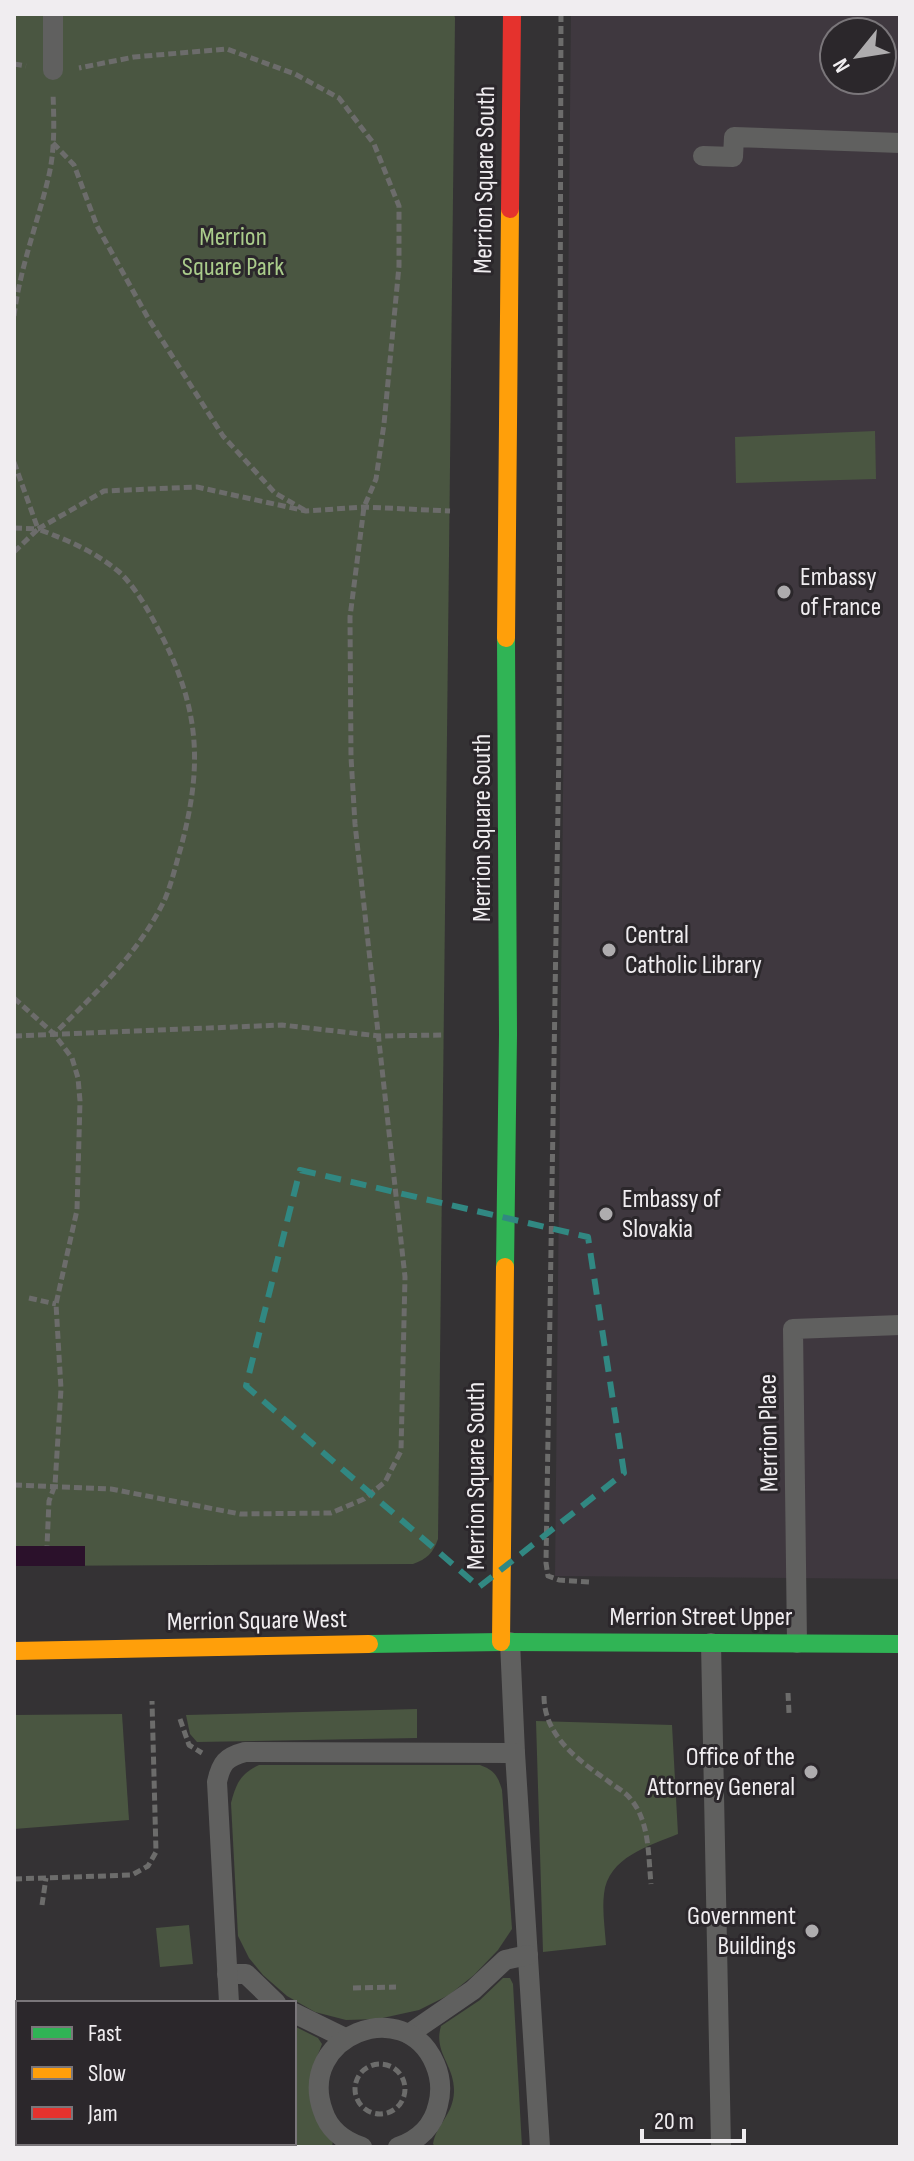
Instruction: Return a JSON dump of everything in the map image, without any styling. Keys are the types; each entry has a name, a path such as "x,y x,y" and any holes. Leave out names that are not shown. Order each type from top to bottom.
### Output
{"street":[{"name":"Merrion Square South","path":"506,1642 506,510 512,14"},
{"name":"Merrion Street Upper","path":"506,1642 900,1644"},
{"name":"Merrion Square West","path":"14,1651 506,1642"}],"lane":[{"path":"53,14 53,70"},
{"path":"703,156 733,157 734,137 900,143"},
{"name":"Merrion Place","path":"797,1643 793,1329 900,1325"},
{"path":"506,1642 540,2147"},
{"path":"711,1643 721,2147"},
{"path":"229,2001 217,1782 221,1764 231,1755 245,1752 515,1753"},
{"path":"409,2034 473,1990 505,1960 528,1955"},
{"path":"227,1974 246,1974 274,2001"},
{"path":"296,2014 345,2038"},
{"path":"353,2146 338,2135 325,2118 319,2101 323,2064 345,2038 373,2028 392,2028 409,2034 432,2056 440,2074 441,2094 436,2114 427,2130 409,2146"}],"path":[{"path":"561,14 559,746 546,1563 548,1576 589,1582"},
{"path":"14,316 27,250 49,175 53,143 53,70 96,66 134,57 227,49 295,74 339,98 374,144 399,206 399,266 384,424 376,479 364,507 350,617 351,757 362,896 405,1277 401,1451 385,1482 364,1499 331,1513 263,1515 218,1511 111,1489 14,1485"},
{"path":"53,143 74,165 97,226 148,318 223,436 275,493 306,511"},
{"path":"14,462 38,529"},
{"path":"14,552 38,529 104,491 197,487 306,511 364,507 450,511"},
{"path":"14,528 38,529 85,547 121,574 150,614 171,653 185,690 197,756 191,809 165,897 117,973 54,1034"},
{"path":"14,998 54,1034 72,1058 80,1101 77,1210 56,1304 61,1389 55,1485 49,1501 47,1546"},
{"path":"14,1036 282,1025 379,1036 443,1035"},
{"path":"29,1298 56,1304"},
{"path":"788,1693 789,1713"},
{"path":"544,1696 552,1731 588,1767 628,1796 643,1821 651,1884"},
{"path":"14,1879 132,1875 148,1866 156,1852 152,1701"},
{"path":"180,1719 189,1745 221,1764"},
{"path":"42,1905 46,1878"},
{"path":"353,1988 396,1987"},
{"path":"375,2065 397,2070 405,2084 399,2106 385,2114 370,2112 358,2102 356,2095 357,2080 367,2068 375,2065"}],"highlighted area":[{"path":"300,1170 588,1237 624,1473 479,1587 246,1386"}],"shaded area":[{"path":"571,14 900,14 900,1579 555,1576"},
{"path":"14,1546 85,1546 85,1566 14,1566"}],"green space":[{"name":"Merrion Square Park","path":"14,14 454,14 438,1539 429,1555 413,1564 14,1566"},
{"path":"875,431 876,479 736,483 735,437"},
{"path":"417,1709 417,1738 197,1742 190,1734 186,1715"},
{"path":"122,1714 129,1820 14,1829 14,1715"},
{"path":"536,1721 672,1725 678,1834 632,1855 613,1871 604,1894 606,1945 543,1952"},
{"path":"259,1765 480,1765 492,1771 502,1790 512,1929 498,1950 474,1975 449,1995 419,2010 378,2019 346,2020 315,2012 287,1996 249,1958 238,1936 231,1803 240,1780"},
{"path":"189,1925 193,1964 160,1967 156,1928"},
{"path":"503,1978 510,1978 513,1984 522,2147 436,2147 433,2144 435,2137 451,2107 454,2092 440,2044 441,2026 480,2000"},
{"path":"296,2027 318,2038 322,2044 312,2070 312,2088 333,2141 332,2147 250,2147 296,2145"}],"traffic: fast":[{"path":"505,1267 508,1034 506,638"},
{"path":"369,1644 900,1644"}],"traffic: slow":[{"path":"506,638 510,209"},
{"path":"501,1642 505,1267"},
{"path":"14,1651 369,1644"}],"traffic: jam":[{"path":"510,209 512,14"}],"place":[{"name":"Embassy of France","path":"784,592"},
{"name":"Central Catholic Library","path":"609,950"},
{"name":"Embassy of Slovakia","path":"606,1214"},
{"name":"Office of the Attorney General","path":"811,1772"},
{"name":"Government Buildings","path":"812,1931"}]}
